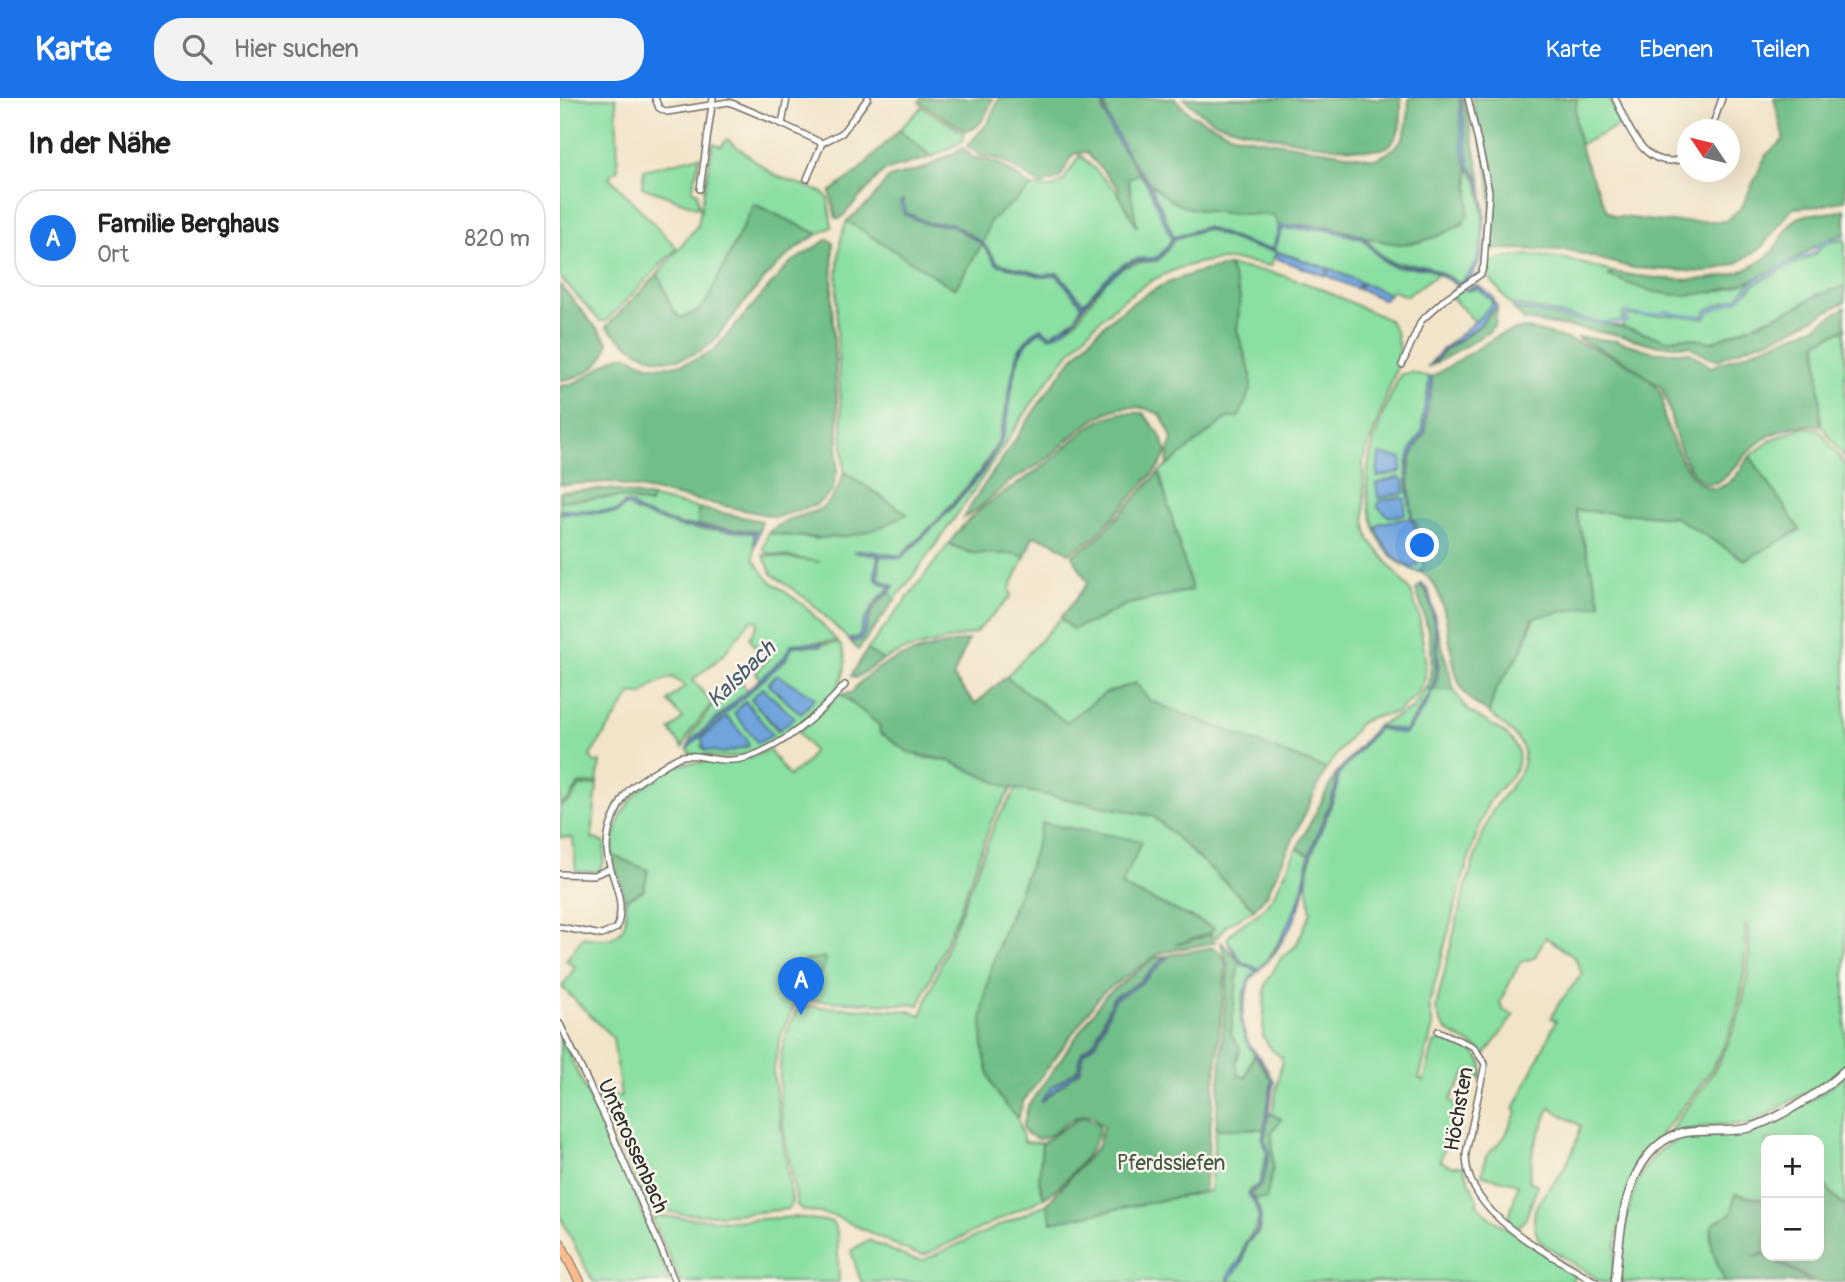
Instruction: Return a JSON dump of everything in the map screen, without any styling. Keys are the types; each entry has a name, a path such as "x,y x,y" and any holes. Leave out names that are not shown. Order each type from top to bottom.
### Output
{"main road":[{"path":"560,1243 579,1282"}],"street":[{"path":"655,98 659,108 667,112 713,101 729,102 822,143"},
{"path":"782,124 787,98"},
{"path":"807,179 822,143 842,133 867,98"},
{"path":"1402,365 1421,321 1446,298 1481,274 1484,265 1489,191 1468,98"},
{"path":"1615,98 1638,144 1647,154 1661,160 1677,159"},
{"path":"1714,119 1721,98"},
{"path":"700,189 713,101"},
{"path":"560,928 602,935 617,928 622,914 620,898 608,869 606,852 609,833 632,788 684,756 727,761 768,748 813,718 845,685"},
{"path":"560,874 594,875 608,869"},
{"name":"Unterossenbach","path":"560,1024 607,1122 675,1282"},
{"name":"Höchsten","path":"1438,1031 1474,1047 1485,1063 1466,1155 1468,1176 1479,1199 1499,1219 1596,1282"},
{"path":"1615,1282 1623,1216 1640,1171 1657,1146 1681,1134 1706,1129 1737,1130 1765,1122 1826,1085 1845,1070"}],"green space":[{"path":"560,98 616,98 618,169 609,177 677,248 606,321 600,321 560,277"},
{"path":"922,98 993,98 980,123 972,130 966,131 919,102"},
{"path":"999,98 1103,98 1103,112 1139,174 1128,178 1137,227 1117,191 1119,188 1086,152 1073,154 1060,178 1041,185 1000,159 982,156 967,146 988,123"},
{"path":"1105,98 1174,98 1190,114 1233,135 1375,159 1394,149 1404,136 1409,98 1459,98 1468,175 1467,217 1458,226 1440,235 1407,244 1380,241 1323,226 1279,226 1273,215 1186,207 1159,191 1132,162 1112,128"},
{"path":"1184,98 1401,98 1401,118 1396,137 1387,147 1356,149 1273,137 1227,125 1206,116"},
{"path":"1461,98 1464,98 1481,179 1469,166"},
{"path":"1472,98 1577,98 1576,128 1579,142 1607,211 1614,216 1664,222 1726,221 1742,207 1766,155 1784,139 1774,98 1845,98 1845,200 1793,208 1761,248 1735,264 1706,272 1633,268 1568,250 1494,249 1489,244 1490,188"},
{"path":"1577,98 1608,98 1621,125 1579,145 1574,116"},
{"path":"922,107 964,133 963,141 932,157 899,130"},
{"path":"899,130 932,157 884,171 840,219 836,218 830,192 856,173"},
{"path":"727,139 774,175 822,192 828,198 832,227 818,234 754,204 707,301 697,312 681,318 673,310 658,274 698,225 713,143 721,147"},
{"path":"963,148 972,157 998,163 1032,187 990,221 983,243 951,223 929,223 904,214 929,225 950,225 982,244 955,289 847,221 871,201 888,178 925,168"},
{"path":"1080,155 1117,191 1136,225 1128,178 1139,174 1148,185 1172,238 1162,256 1124,264 1083,303 1058,273 1044,276 998,263 983,243 990,221 1005,206 1032,187 1053,188 1063,181"},
{"path":"700,156 692,191 697,192 699,208 642,187 644,170"},
{"path":"1468,168 1474,175 1481,199 1482,242 1472,272 1459,283 1429,267 1385,259 1364,237 1390,242 1416,241 1440,235 1464,223 1469,205"},
{"path":"1142,175 1170,199 1185,207 1274,215 1279,226 1274,249 1256,246 1205,227 1174,237 1150,184"},
{"path":"754,204 818,234 773,269 711,344 696,353 668,360 643,354 606,327 658,274 672,310 680,318 697,312 707,301"},
{"path":"1845,209 1845,234 1822,243 1773,271 1724,290 1673,295 1649,291 1609,276 1612,272 1652,278 1695,280 1737,273 1772,252 1789,226 1798,218"},
{"path":"847,221 955,288 982,244 997,264 1044,277 1057,275 1082,305 1076,318 1050,335 1041,328 1019,349 998,443 979,472 936,522 900,556 861,550 867,555 878,555 875,576 878,581 892,586 877,600 864,621 859,637 848,639 811,602 772,574 763,555 820,562 767,553 763,548 768,533 817,539 906,513 844,472 837,303 841,240"},
{"path":"1205,229 1256,248 1275,250 1281,229 1324,229 1363,239 1383,261 1395,267 1427,268 1438,274 1406,296 1391,290 1389,295 1329,269 1276,251 1271,266 1229,260 1190,265 1155,279 1123,300 1093,327 1066,357 895,600 890,593 894,586 879,579 880,555 901,558 955,504 992,459 1005,430 1016,366 1029,340 1041,331 1050,337 1072,325 1101,287 1118,271 1142,262 1158,261 1174,239"},
{"path":"828,239 833,243 832,305 838,420 837,471 832,492 816,505 777,517 610,482 560,485 560,386 576,382 622,356 652,366 671,366 690,362 707,354 715,349 789,264"},
{"path":"1845,240 1845,286 1817,295 1797,307 1712,342 1683,337 1667,340 1622,327 1626,315 1705,318 1709,312 1738,300 1756,283 1815,254 1825,243"},
{"path":"1531,255 1566,259 1612,272 1609,275 1722,291 1754,279 1737,298 1708,309 1704,315 1678,315 1669,311 1647,316 1624,312 1621,322 1601,322 1510,304 1488,276 1490,263 1506,257"},
{"path":"1229,266 1275,273 1317,287 1389,320 1396,332 1400,359 1363,461 1365,520 1369,539 1411,592 1419,616 1426,666 1424,680 1418,694 1396,713 1372,717 1360,723 1326,769 1150,701 1106,693 1066,722 1006,677 1061,618 1072,629 1097,620 1124,605 1192,590 1159,472 1246,402 1251,375 1237,330 1240,297"},
{"path":"1229,266 1240,297 1237,330 1251,375 1251,389 1239,417 1227,418 1166,467 1172,437 1161,415 1143,408 1127,407 1111,411 1096,418 1044,461 1011,481 964,518 1053,384 1100,329 1127,306 1157,288 1191,274"},
{"path":"560,285 608,342 603,357 592,369 560,380"},
{"path":"1845,286 1845,302 1793,329 1719,360 1707,357 1690,346 1655,345 1618,335 1524,320 1514,309 1622,327 1667,340 1683,337 1712,342 1797,307 1817,295"},
{"path":"1477,288 1493,302 1477,324 1451,297 1465,289 1469,291"},
{"path":"1845,307 1845,329 1817,342 1821,425 1795,426 1771,435 1747,453 1731,472 1714,483 1705,483 1695,475 1685,460 1677,442 1662,388 1624,360 1578,339 1617,341 1654,352 1689,352 1711,367 1815,327"},
{"path":"1497,308 1495,324 1489,332 1431,366 1448,349 1478,327"},
{"path":"1523,328 1557,336 1596,350 1648,378 1661,393 1664,417 1680,457 1698,481 1709,487 1721,487 1734,478 1750,456 1800,530 1745,560 1675,517 1575,510 1601,604 1532,618 1523,648 1495,691 1489,713 1470,699 1461,687 1438,592 1420,572 1424,567 1417,524 1412,518 1409,473 1413,452 1426,431 1432,377 1499,335"},
{"path":"1845,329 1845,458 1821,425 1817,342"},
{"path":"1410,372 1429,377 1423,430 1412,450 1408,472 1411,518 1417,523 1424,567 1420,572 1404,566 1391,556 1382,543 1370,512 1368,495 1371,450 1400,375","holes":["1402,458 1401,471 1377,477","1410,519 1415,526 1418,565 1403,564 1381,540 1381,523"]},
{"path":"1122,413 1143,413 1159,433 1167,452 1159,467 1094,538 1069,553 1051,541 1033,536 1025,557 1016,554 971,553 949,544 968,520 1043,466 1089,427"},
{"path":"1803,427 1819,429 1845,465 1845,1064 1832,1077 1751,1124 1707,1126 1669,1135 1716,1068 1734,1030 1748,969 1748,926 1745,926 1742,988 1731,1028 1714,1066 1641,1164 1624,1207 1617,1236 1612,1282 1602,1282 1539,1241 1535,1228 1534,1218 1538,1203 1564,1168 1581,1126 1550,1108 1533,1149 1529,1181 1538,1185 1525,1220 1518,1228 1508,1222 1518,1184 1482,1175 1486,1156 1504,1138 1517,1111 1514,1109 1556,1021 1551,1018 1582,974 1575,958 1546,937 1534,958 1520,962 1500,1002 1503,1010 1514,1015 1485,1055 1449,1032 1443,1026 1436,1007 1481,839 1494,808 1517,778 1524,761 1524,752 1519,741 1489,713 1495,691 1523,648 1574,510 1675,517 1745,560 1800,530 1750,456 1773,439"},
{"path":"844,472 907,514 856,535 823,538 768,533 780,524 822,508 838,489"},
{"path":"1159,472 1192,590 1125,605 1097,620 1072,629 1061,618 1088,583 1072,555 1096,540"},
{"path":"610,489 652,498 650,504 618,497 560,501 560,492"},
{"path":"618,497 650,504 652,498 698,508 698,525 681,525 638,511 625,503 617,511 560,511 560,501 568,499"},
{"path":"626,505 637,512 680,527 754,533 754,560 768,579 806,607 837,641 791,644 785,657 760,680 756,673 767,660 763,650 754,646 750,638 759,622 751,620 724,654 693,680 712,703 690,732 683,748 670,730 683,719 668,701 685,686 672,677 656,683 642,695 632,693 590,756 595,763 600,762 597,783 579,784 569,800 560,804 560,513 617,513"},
{"path":"698,508 762,521 759,532 698,525"},
{"path":"949,544 971,553 1016,554 1025,557 1010,588 1011,597 975,633 902,651 883,660 867,650"},
{"path":"1420,585 1426,593 1434,619 1436,666 1432,690 1426,688 1430,677 1431,652 1427,626 1416,590"},
{"path":"890,593 895,600 858,650 850,641 861,639 873,609"},
{"path":"1436,623 1454,690 1434,690 1439,665"},
{"path":"968,640 953,677 975,704 1006,677 1066,722 1106,693 1136,683 1150,701 1326,769 1266,896 1254,909 1153,816 1007,787 949,761 908,752 879,732 880,726 841,694 851,693 874,670 889,662 920,651"},
{"path":"839,643 845,660 842,677 832,695 817,712 778,740 744,755 724,757 690,754 688,748 694,741 786,659 793,646","holes":["778,675 797,711 778,694 769,681","763,688 794,718 777,730 751,699","745,701 772,734 758,743","701,746 749,746 732,751 706,751"]},
{"path":"867,650 883,660 855,678 851,676"},
{"path":"737,673 747,691 690,742 692,734"},
{"path":"1426,688 1432,690 1405,731 1377,726 1412,709"},
{"path":"1433,690 1454,690 1466,708 1510,738 1518,752 1518,760 1512,774 1487,806 1470,855 1429,1005 1433,1026 1419,1079 1424,1081 1434,1043 1442,1039 1466,1047 1478,1056 1481,1062 1481,1079 1468,1070 1450,1100 1454,1103 1456,1115 1440,1161 1450,1166 1463,1166 1478,1202 1476,1204 1492,1219 1576,1272 1572,1282 1230,1282 1260,1223 1261,1213 1254,1199 1266,1198 1273,1169 1272,1132 1281,1119 1272,1115 1282,1058 1271,1049 1263,1036 1265,985 1281,958 1296,946 1311,912 1307,881 1311,856 1337,790 1338,775 1378,728 1406,733"},
{"path":"841,694 920,757 949,761 1012,788 992,820 959,912 919,1005 803,1000 795,1004 780,1037 773,1072 792,1202 788,1209 714,1215 675,1213 659,1209 646,1203 596,1095 621,1096 613,1038 562,987 575,967 566,960 583,937 604,939 618,934 625,922 625,900 644,890 648,870 612,855 620,818 639,791 678,765 738,760 769,750 789,776 806,763 813,751 798,732"},
{"path":"1336,774 1335,790 1309,855 1297,848"},
{"path":"597,785 592,838 605,843 604,862 598,872 576,871 573,838 560,837 560,806 570,801 580,786"},
{"path":"1017,789 1153,816 1254,909 1227,925 1216,938 1210,933 1213,928 1121,886 1141,842 1042,824 1036,849 998,944 1003,1100 1018,1119 1024,1142 1042,1143 1039,1180 1044,1198 924,1255 913,1253 835,1216 803,1210 797,1205 780,1103 782,1053 788,1029 800,1006 909,1011 921,1015 996,821"},
{"path":"1042,823 1142,841 1121,886 1214,928 1210,933 1175,945 1209,935 1215,942 1160,953 1102,993 1023,1102 1018,1119 992,1084 983,1050 982,1016 987,984 997,951 1033,855"},
{"path":"1297,848 1309,855 1303,887 1286,930 1259,970 1242,962 1227,939 1234,930 1257,915 1267,904"},
{"path":"612,855 648,870 644,890 625,900"},
{"path":"1220,941 1239,961 1231,1034 1240,1048 1236,1062 1238,1075 1246,1078 1254,1054 1272,1081 1265,1129 1216,1129 1228,965"},
{"name":"Pferdssiefen","path":"1213,947 1222,954 1226,965 1204,1192 1052,1222 1047,1204 1098,1146 1103,1127 1092,1116 1084,1115 1038,1139 1026,1133 1023,1127 1028,1106 1105,996 1155,958","holes":["1163,958 1166,959 1142,983 1114,1000 1097,1042 1084,1052 1080,1070 1041,1102 1051,1088 1078,1069 1082,1051 1095,1041 1113,998 1141,981"]},
{"path":"824,957 826,961 821,974 798,983 797,970 803,961"},
{"path":"1239,961 1258,971 1245,989 1242,1000 1244,1035 1254,1054 1244,1079 1238,1075 1236,1062 1240,1053 1231,1035"},
{"path":"560,1036 632,1187 670,1282 593,1282 560,1216"},
{"path":"1845,1074 1845,1203 1842,1205 1824,1184 1824,1135 1761,1135 1761,1199 1736,1194 1733,1213 1713,1224 1711,1232 1712,1247 1725,1282 1619,1282 1623,1241 1632,1197 1651,1159 1666,1146 1686,1137 1746,1132 1765,1126 1826,1090"},
{"path":"1269,1113 1281,1119 1272,1132 1273,1169 1266,1199 1256,1199 1250,1194 1261,1185 1269,1152 1264,1140"},
{"path":"1087,1117 1099,1125 1094,1143 1070,1176 1044,1198 1039,1180 1042,1143 1079,1118"},
{"path":"1216,1129 1265,1129 1262,1140 1267,1152 1259,1184 1249,1190 1258,1212 1258,1222 1245,1243 1240,1260 1230,1273 1228,1282 861,1282 851,1251 868,1240 911,1259 924,1260 1047,1204 1052,1221 1210,1191"},
{"path":"1824,1184 1842,1205 1845,1204 1845,1282 1815,1282 1778,1261 1824,1261"},
{"path":"1735,1194 1761,1199 1761,1254 1752,1257 1761,1255 1761,1261 1774,1261 1811,1282 1725,1282 1714,1254 1711,1232 1713,1224 1732,1213"},
{"path":"656,1216 728,1221 795,1217 832,1222 837,1231 839,1282 680,1282 653,1220"}],"water":[{"path":"1103,98 1105,112 1131,160 1108,123 1104,111"},
{"path":"1461,98 1469,166 1481,179 1484,203 1476,175 1467,166 1460,119"},
{"path":"1136,167 1150,184 1174,237 1205,227 1256,246 1273,249 1279,226 1324,226 1364,237 1384,260 1395,265 1427,266 1459,283 1475,263 1483,236 1481,259 1471,278 1459,286 1427,268 1395,267 1383,261 1363,239 1324,229 1281,229 1275,251 1256,248 1205,229 1174,239 1160,258 1154,261 1137,261 1122,268 1094,293 1077,317 1082,305 1057,275 1044,277 996,264 982,244 950,225 929,225 904,214 900,202 903,200 906,213 929,223 951,223 983,243 998,263 1044,275 1058,273 1084,303 1118,268 1139,258 1154,258 1165,249 1172,238"},
{"path":"1277,252 1327,268 1325,276 1275,258"},
{"path":"1329,268 1360,282 1357,289 1327,276"},
{"path":"1362,283 1388,294 1384,300 1359,289"},
{"path":"1477,285 1492,296 1497,308 1490,311 1479,326 1448,347 1427,368 1434,358 1493,302 1477,288 1469,291 1465,289"},
{"path":"1075,318 1057,334 1049,337 1041,331 1029,340 1016,367 1005,430 992,459 955,504 901,558 880,556 878,579 894,586 877,602 861,640 850,641 848,639 859,637 864,621 877,600 891,587 877,581 875,575 878,555 853,552 861,550 900,556 941,517 969,486 999,441 1015,363 1029,337 1041,328 1051,335"},
{"path":"1429,377 1432,377 1432,384 1426,431 1413,452 1407,470 1411,518 1407,483 1406,472 1407,463 1423,430"},
{"path":"1379,454 1402,458 1401,472 1377,477"},
{"path":"1399,477 1404,481 1405,493 1378,498 1376,484"},
{"path":"1401,497 1405,499 1405,514 1389,517 1378,507 1379,501"},
{"path":"625,503 633,505 638,511 681,525 759,532 754,547 754,533 680,527 637,512 626,505 617,513 560,513 563,510 616,511"},
{"path":"1410,518 1418,544 1416,564 1413,567 1400,562 1390,552 1376,527 1381,523"},
{"path":"1421,583 1429,591 1436,623 1438,677 1425,708 1406,733 1378,728 1338,775 1337,790 1311,856 1302,901 1293,923 1275,953 1249,980 1257,971 1241,964 1228,943 1242,962 1259,969 1274,952 1300,900 1309,855 1335,790 1336,774 1377,726 1405,731 1430,693 1436,672 1435,634 1432,607 1427,591"},
{"path":"822,643 821,646 793,646 786,659 688,748 690,742 784,657 791,644"},
{"path":"778,675 815,698 801,714 768,684"},
{"path":"762,688 795,718 779,730 751,699"},
{"path":"745,701 773,735 758,743 734,713"},
{"path":"727,717 746,738 749,746 724,753 704,750 702,738"},
{"path":"1163,958 1167,958 1142,983 1114,1000 1097,1042 1084,1052 1080,1070 1040,1102 1051,1088 1078,1069 1082,1051 1095,1041 1113,998 1141,981"},
{"path":"1269,1073 1274,1081 1264,1140 1269,1152 1261,1185 1250,1194 1257,1203 1261,1219 1259,1232 1246,1244 1243,1261 1228,1282 1229,1273 1241,1260 1245,1243 1257,1231 1259,1219 1255,1204 1248,1194 1259,1184 1264,1170 1267,1152 1262,1140 1272,1081"}],"waterway":[{"path":"1512,307 1601,323 1628,322 1625,313 1627,311 1638,315 1665,312 1704,316 1709,311 1738,299 1755,281 1814,252 1824,241 1845,237"}],"place":[{"name":"Familie Berghaus","path":"801,1015"}],"water label":[{"name":"Kalsbach","path":"741,674"}]}
